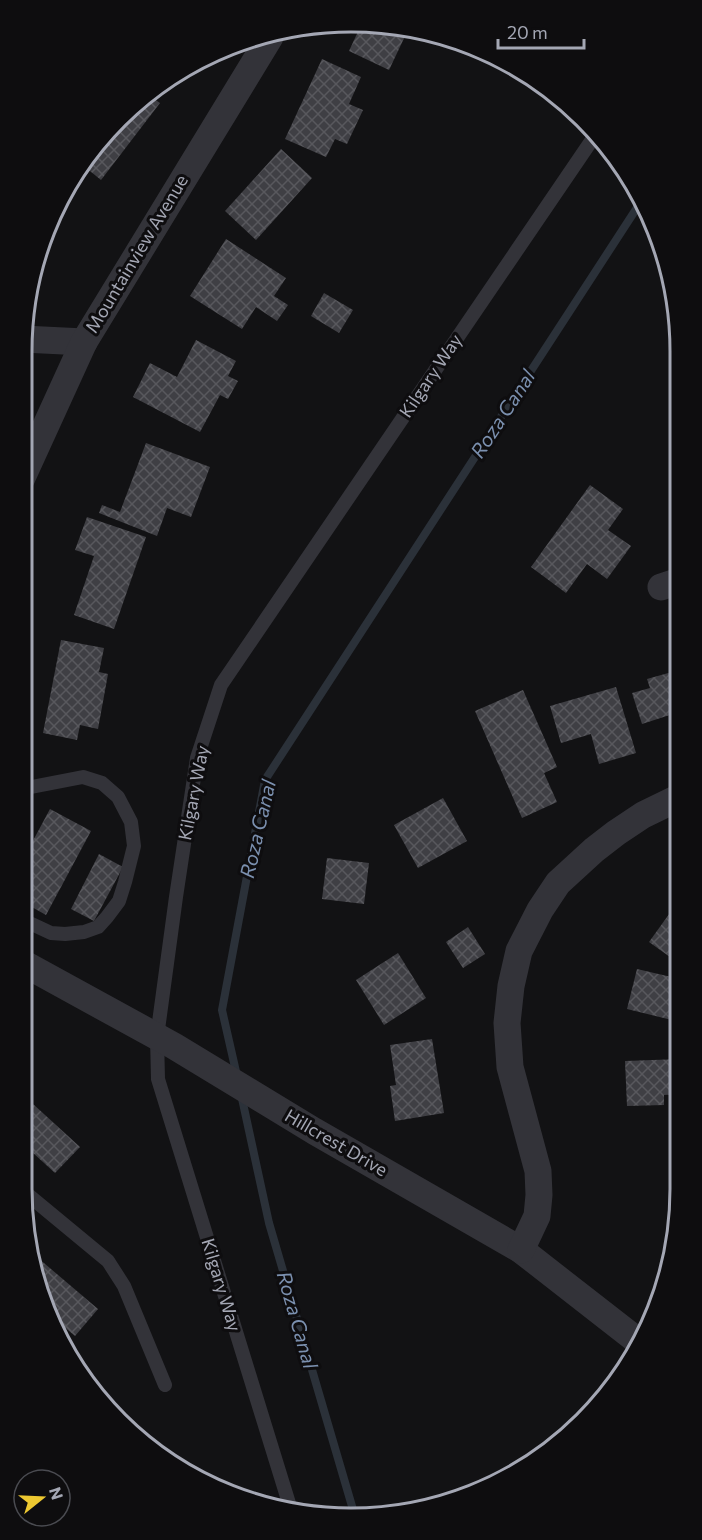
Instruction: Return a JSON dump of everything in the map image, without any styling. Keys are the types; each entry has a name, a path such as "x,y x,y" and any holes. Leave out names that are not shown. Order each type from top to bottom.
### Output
{"street":[{"name":"Mountainview Avenue","path":"32,456 84,342 267,42"},
{"path":"32,339 84,342"},
{"path":"521,1250 537,1216 539,1195 538,1171 510,1067 507,1023 511,987 519,951 540,910 558,884 616,833 643,815 670,802"},
{"name":"Hillcrest Drive","path":"32,968 166,1042 314,1131 521,1250 634,1338"}],"lane":[{"name":"Kilgary Way","path":"289,1502 158,1079 166,1042 176,897 197,758 221,685 591,141"},
{"path":"32,787 83,777 102,783 118,797 131,822 134,846 118,901 98,927 84,932 65,934 51,933 32,924"},
{"path":"32,1198 108,1261 124,1286 165,1384"}],"building":[{"path":"358,32 405,36 389,70 349,51"},
{"path":"322,59 361,77 349,104 363,110 347,144 335,139 326,157 285,139"},
{"path":"155,100 160,103 101,180 88,169 111,140 140,111"},
{"path":"281,149 312,178 256,240 225,211"},
{"path":"226,239 286,278 274,296 288,305 277,321 256,307 242,329 190,296"},
{"path":"324,293 353,310 339,333 311,316"},
{"path":"196,340 236,361 228,376 238,381 228,399 220,395 200,432 133,397 150,363 177,377"},
{"path":"146,443 210,467 191,517 167,508 157,536 99,513 102,505 120,512"},
{"path":"590,485 623,509 608,530 631,546 607,579 587,564 566,593 531,567"},
{"path":"87,517 146,537 114,629 74,615 94,556 75,550"},
{"path":"61,640 104,648 99,672 108,674 98,729 80,725 77,740 43,733"},
{"path":"670,673 670,715 642,724 632,693 650,688 647,679"},
{"path":"616,687 636,753 599,764 591,734 561,743 550,706"},
{"path":"523,690 557,767 544,773 557,802 522,818 475,711"},
{"path":"443,798 467,841 418,868 394,825"},
{"path":"50,809 91,831 46,915 32,907 32,843"},
{"path":"99,854 123,867 94,921 71,909"},
{"path":"327,858 369,863 364,904 322,899"},
{"path":"670,913 670,957 649,942"},
{"path":"468,927 485,954 463,968 446,942"},
{"path":"398,953 426,998 384,1025 356,980"},
{"path":"637,969 670,977 670,1020 627,1009"},
{"path":"432,1039 444,1113 395,1121 390,1086 396,1085 390,1045"},
{"path":"670,1059 670,1095 664,1095 664,1105 627,1106 625,1061"},
{"path":"32,1103 80,1147 55,1173 32,1152"},
{"path":"40,1259 98,1309 75,1336 62,1325 48,1292"}],"waterway":[{"name":"Roza Canal","path":"237,1076 222,1010 265,780 637,208"},
{"name":"Roza Canal","path":"241,1094 269,1223 353,1508"}]}
